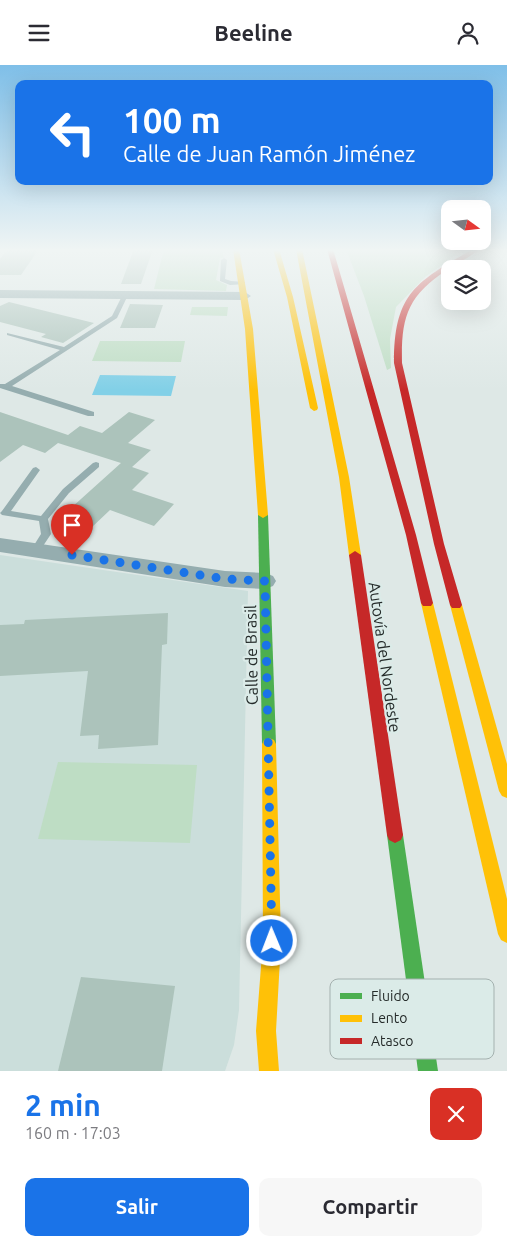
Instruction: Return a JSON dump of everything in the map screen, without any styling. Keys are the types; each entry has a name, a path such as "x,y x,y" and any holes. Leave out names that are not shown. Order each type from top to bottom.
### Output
{"main road":[{"name":"Calle de Brasil","path":"244,296 263,526 265,581 272,941 266,1031"},
{"path":"280,296 298,343"},
{"path":"290,296 298,343 317,420"},
{"name":"Autovía del Nordeste","path":"308,296 344,477 357,582 415,979"},
{"path":"343,296 411,535 507,934"},
{"path":"415,296 405,308 398,333 398,363 439,544 507,791"},
{"path":"334,487 357,582"},
{"path":"255,1063 266,1031"},
{"path":"266,1031 269,1071"}],"street":[{"path":"0,545 225,579 265,581"}],"lane":[{"path":"3,386 116,317 125,296"},
{"path":"9,334 65,349"},
{"path":"3,386 91,414"},
{"path":"43,519 66,491 96,465"},
{"path":"36,470 5,513 43,519"},
{"path":"36,550 46,534 43,519"}],"shaded area":[{"path":"0,555 248,591 239,1010 234,1045 225,1071 0,1071"}],"green space":[{"path":"364,296 407,296 396,307 390,339 391,368 387,370"},
{"path":"192,307 228,307 227,316 190,315"},
{"path":"100,341 185,341 181,362 92,361"},
{"path":"58,762 197,765 190,843 38,839"}],"water":[{"path":"100,375 176,376 171,396 92,395"}],"building":[{"path":"9,302 94,323 63,343 41,337 46,334 0,322 0,306"},
{"path":"130,304 163,305 155,328 120,328"},
{"path":"0,412 68,435 80,426 102,433 129,412 155,420 128,443 151,450 132,467 149,473 132,490 174,504 154,526 110,510 91,528 61,517 121,463 58,443 45,453 23,445 0,462"},
{"path":"168,613 167,644 162,645 158,745 98,749 99,735 80,736 88,671 0,676 0,625 24,624 25,620"},
{"path":"81,977 175,986 162,1071 58,1071"}],"traffic: fast":[{"path":"263,515 269,744"},
{"path":"395,835 415,979"},
{"path":"426,1059 428,1071"}],"traffic: slow":[{"path":"244,296 249,329 263,515"},
{"path":"290,296 314,408"},
{"path":"308,296 344,477 355,555"},
{"path":"427,603 507,934"},
{"path":"456,605 507,791"},
{"path":"269,744 272,941 266,1031 269,1071"}],"traffic: jam":[{"path":"343,296 411,535 427,603"},
{"path":"413,296 403,313 400,325 398,363 439,544 456,605"},
{"path":"355,555 395,835"}],"route":[{"path":"72,555 225,579 265,581 272,941"}]}
